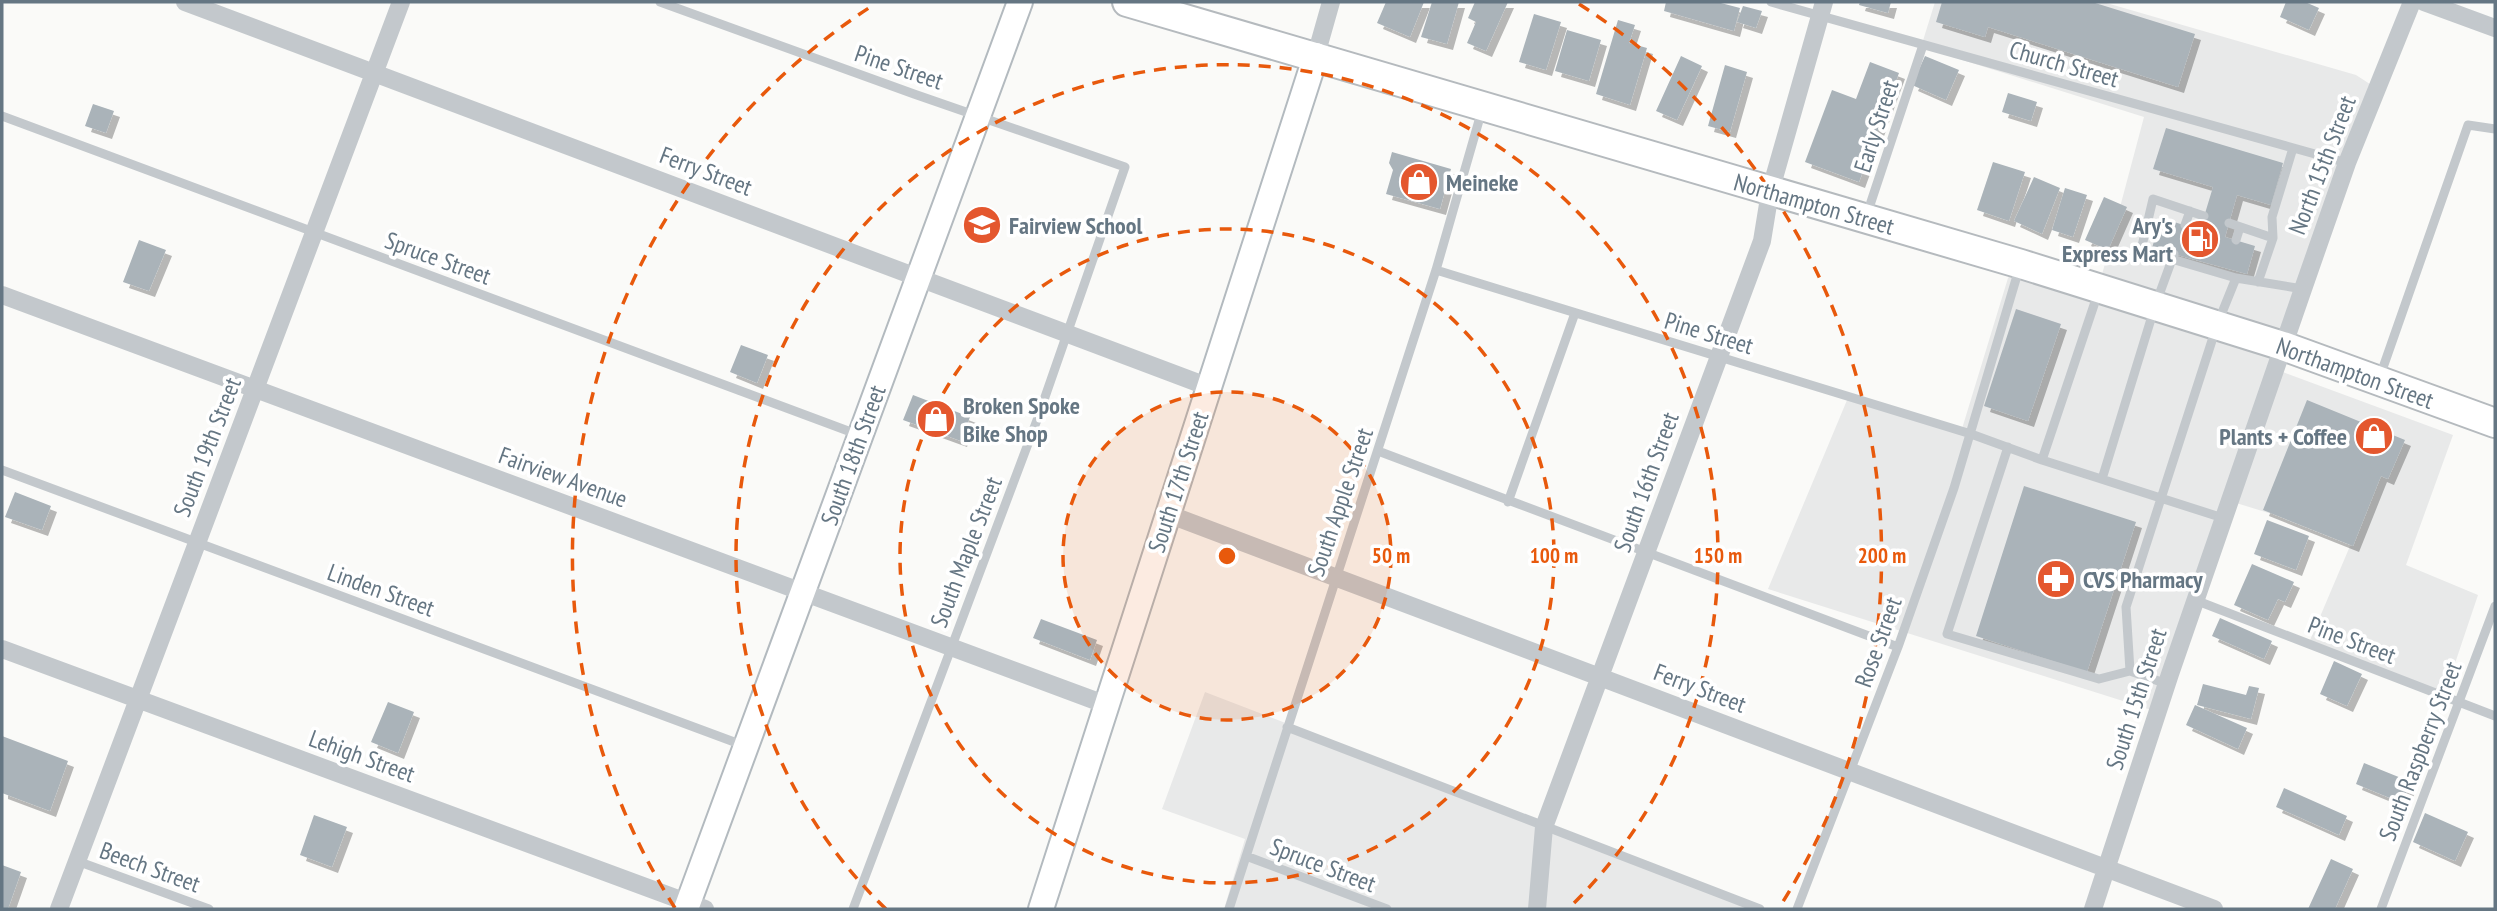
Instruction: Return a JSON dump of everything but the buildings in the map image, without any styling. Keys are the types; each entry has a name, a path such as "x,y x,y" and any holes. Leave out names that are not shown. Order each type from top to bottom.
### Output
{"main road":[{"name":"Northampton Street","path":"1142,4 1770,192 2021,264 2283,346 2495,423"}],"street":[{"name":"Ferry Street","path":"185,2 1209,387"},
{"name":"South 19th Street","path":"59,909 401,2"},
{"name":"South 18th Street","path":"693,907 746,746 1020,2"},
{"path":"1316,55 1331,2"},
{"name":"North 15th Street","path":"2283,346 2347,163 2412,2"},
{"path":"2424,2 2495,28"},
{"name":"South 16th Street","path":"1536,909 1544,827 1762,241 1770,192 1822,8"},
{"name":"South 17th Street","path":"1041,909 1316,55"},
{"name":"Fairview Avenue","path":"2,295 1107,705"},
{"name":"South 15th Street","path":"2093,909 2166,684 2283,346"},
{"name":"Ferry Street","path":"1168,514 2214,909"},
{"name":"Lehigh Street","path":"2,649 693,907"}],"lane":[{"name":"Pine Street","path":"660,2 1125,167"},
{"name":"Church Street","path":"1771,2 1822,8 1923,45 2347,163"},
{"name":"Early Street","path":"1866,219 1923,45"},
{"name":"South Apple Street","path":"1229,909 1436,270 1484,105"},
{"name":"Spruce Street","path":"2,116 860,436"},
{"path":"2379,381 2468,125 2495,129"},
{"path":"2258,282 2273,238 2272,218 2293,148"},
{"name":"South Maple Street","path":"853,909 1067,333 1125,167"},
{"path":"2204,216 2153,199 2141,250 2258,282 2302,289"},
{"path":"2185,225 2190,211"},
{"path":"2229,223 2273,238"},
{"path":"2236,240 2240,227"},
{"path":"2102,479 2155,306 2174,257"},
{"name":"Rose Street","path":"1797,909 1898,648 1971,434 2021,264"},
{"name":"Pine Street","path":"1436,270 1971,434 2042,460 2224,518"},
{"path":"2130,671 2126,607 2217,325 2230,274"},
{"path":"2042,460 2100,289"},
{"path":"1508,502 1575,313"},
{"path":"2008,447 1947,634 2099,679 2130,671 2166,684"},
{"path":"1378,451 1898,648"},
{"name":"Linden Street","path":"2,470 746,746"},
{"name":"Pine Street","path":"2195,600 2495,716"},
{"name":"South Raspberry Street","path":"2381,909 2495,606"},
{"path":"1287,727 1760,909"},
{"name":"Spruce Street","path":"1246,856 1387,909"},
{"name":"Beech Street","path":"77,861 209,909"}],"shaded area":[{"path":"1935,2 2103,2 2356,75 2373,86 2280,371 2453,435 2406,565 2478,595 2445,693 2308,645 2353,539 2233,502 2161,713 1768,589 1850,393 1961,432 2008,278 2015,269 2099,286 2144,117 1921,47"},
{"path":"1205,692 1767,909 1224,909 1245,839 1162,809"}],"place":[{"name":"Meineke","path":"1419,182"},
{"name":"Fairview School","path":"982,225"},
{"name":"Ary's Express Mart","path":"2200,239"},
{"name":"Broken Spoke Bike Shop","path":"936,419"},
{"name":"Plants + Coffee","path":"2374,436"},
{"name":"CVS Pharmacy","path":"2056,579"}]}
